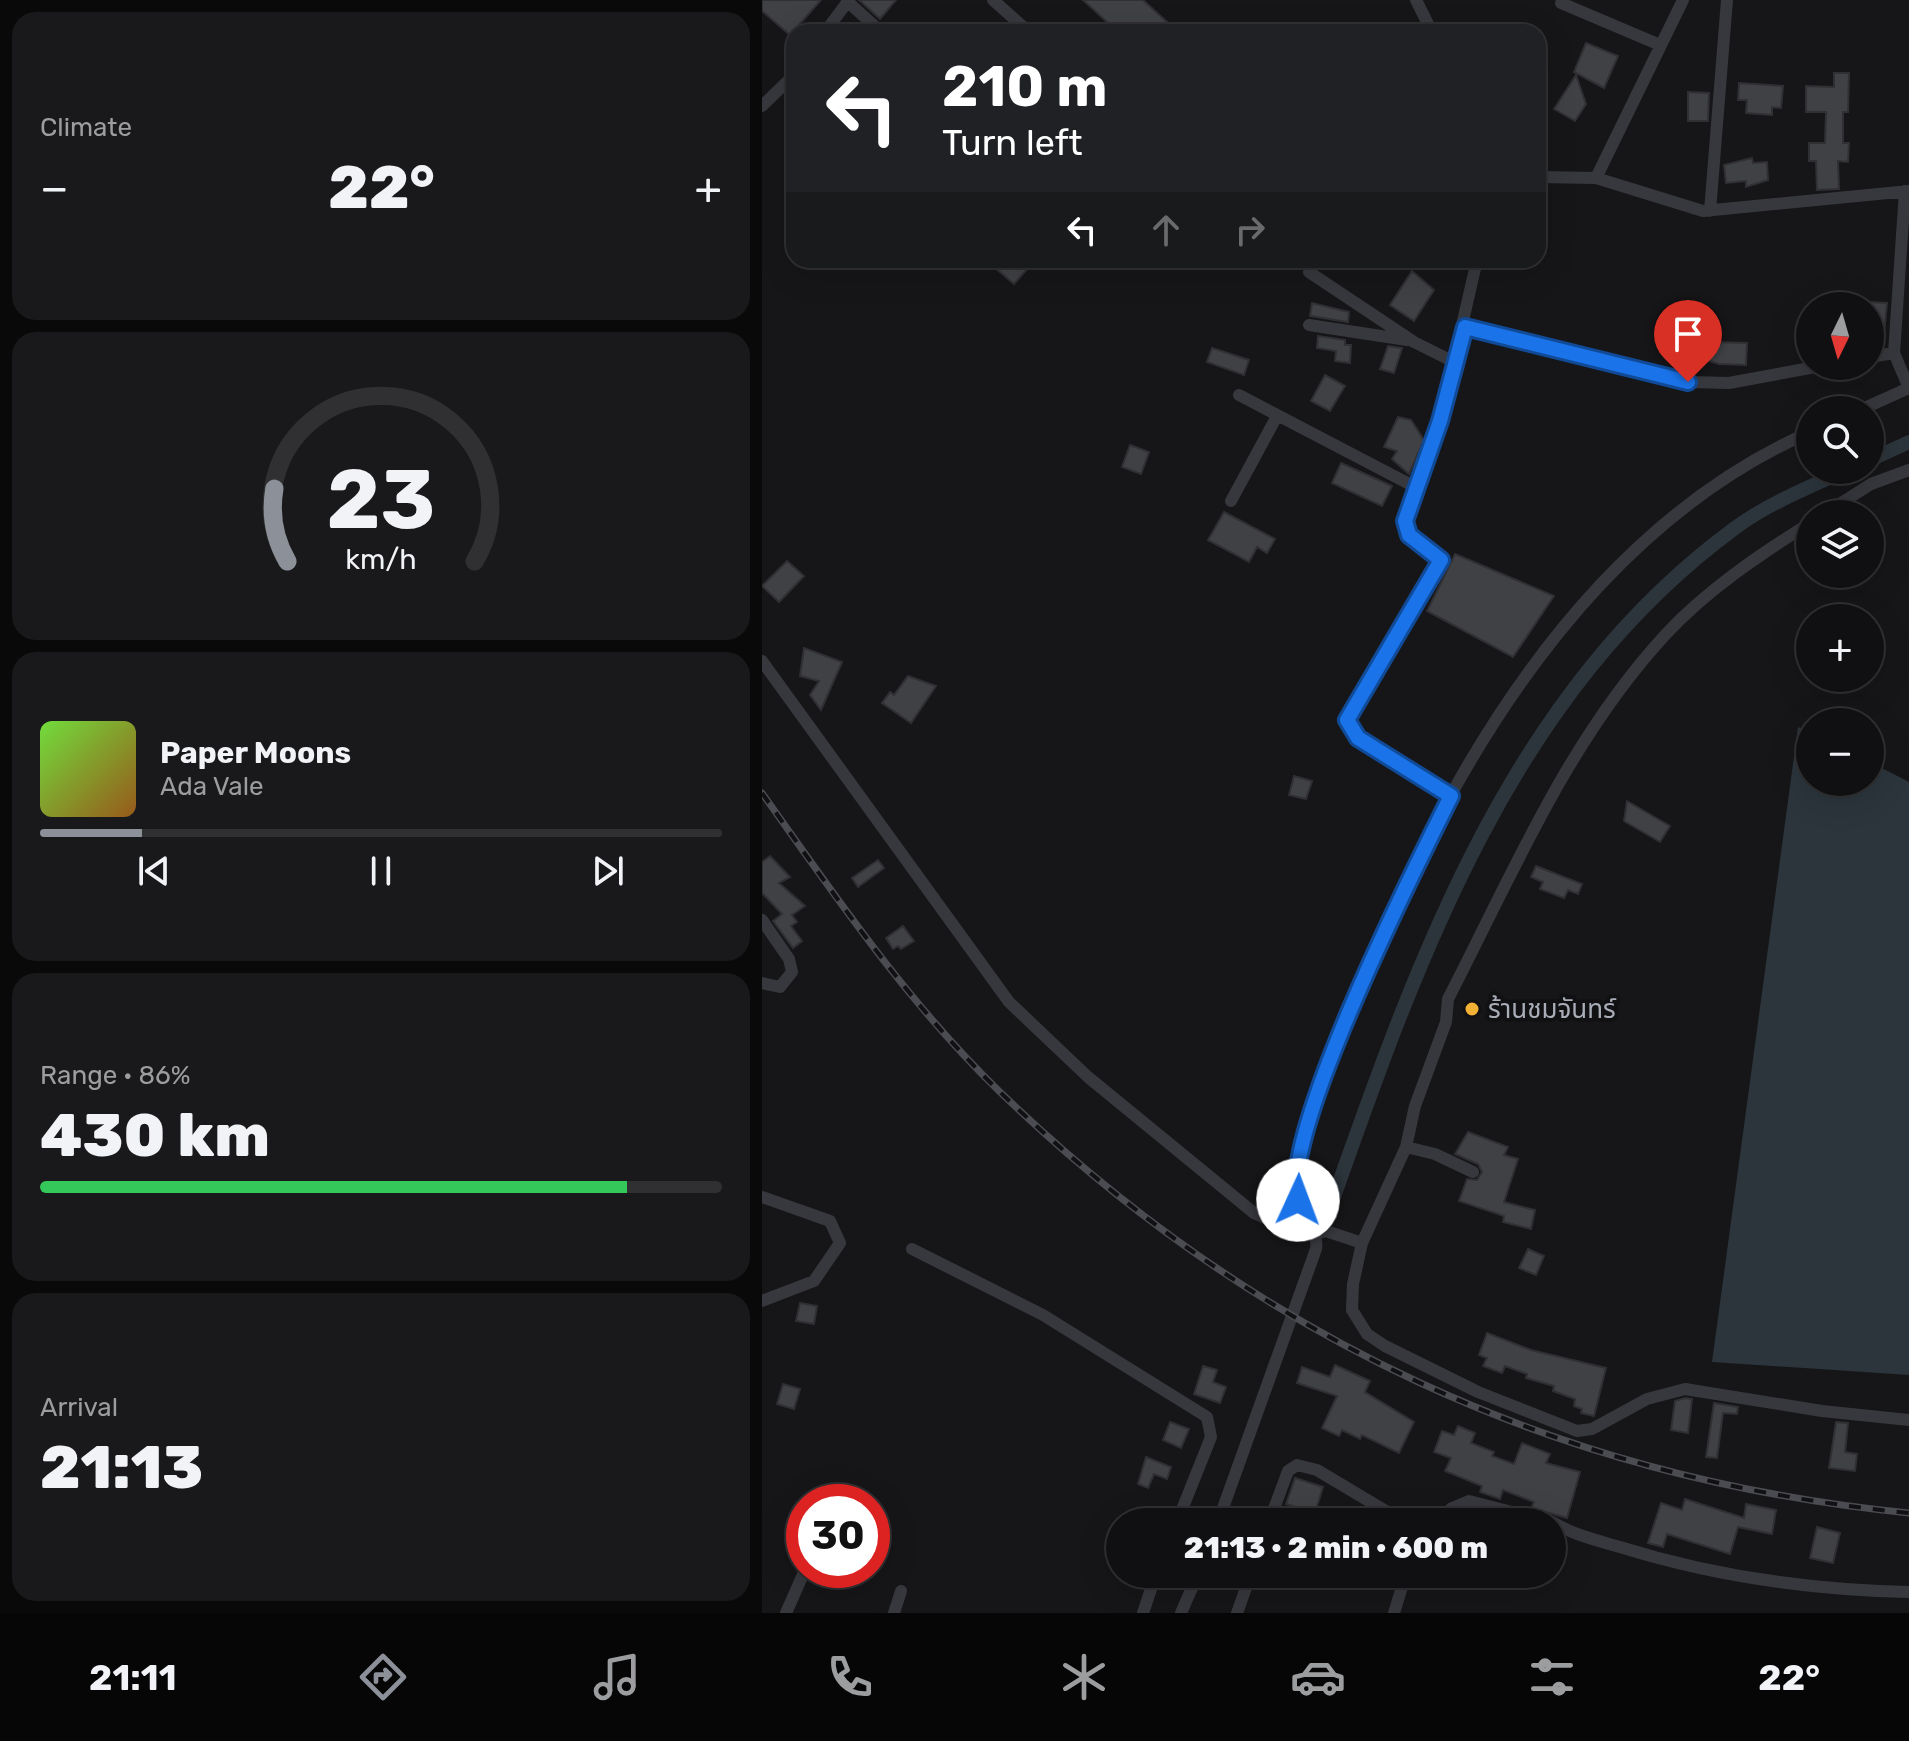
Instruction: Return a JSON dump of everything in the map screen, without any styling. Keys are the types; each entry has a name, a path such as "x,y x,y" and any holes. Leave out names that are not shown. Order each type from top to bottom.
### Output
{"street":[{"path":"993,0 1020,24"},
{"path":"1416,0 1428,24"},
{"path":"1596,178 1683,0"},
{"path":"1710,211 1727,0"},
{"path":"831,24 848,1 872,24"},
{"path":"1561,3 1660,45"},
{"path":"762,106 786,83"},
{"path":"1546,177 1596,178 1685,208 1710,211 1907,191 1894,353 1909,388 1884,399"},
{"path":"1451,796 1358,738 1347,720 1441,560 1407,531 1405,521 1456,363 1476,268"},
{"path":"1309,272 1414,342 1456,363"},
{"path":"1309,325 1414,342"},
{"path":"1465,327 1688,382 1729,383 1796,371"},
{"path":"1884,355 1894,353"},
{"path":"1239,395 1417,488"},
{"path":"1231,501 1277,416"},
{"path":"1223,1508 1314,1256 1315,1234 1303,1215 1296,1192 1296,1175 1319,1096 1373,955 1451,796 1523,678 1596,589 1719,480 1766,451 1796,438"},
{"path":"1846,500 1871,484 1909,470"},
{"path":"1796,533 1731,577 1668,632 1603,714 1566,769 1540,814 1521,858 1448,999 1446,1022 1415,1106 1406,1147 1362,1243 1351,1300 1354,1317 1367,1334 1478,1392 1577,1431 1589,1430 1637,1403 1685,1389 1822,1411 1909,1420"},
{"path":"762,661 1009,1002 1088,1077 1254,1213 1276,1223 1303,1215"},
{"path":"762,920 789,959 792,972 780,987 762,983"},
{"path":"1406,1147 1441,1156 1473,1172"},
{"path":"762,1197 830,1221 840,1241 836,1254 814,1281 762,1301"},
{"path":"1315,1234 1326,1231 1362,1243"},
{"path":"912,1249 1043,1315 1207,1417 1211,1437 1183,1508"},
{"path":"1274,1508 1288,1471 1297,1465 1317,1470 1381,1508"},
{"path":"1453,1508 1475,1501 1495,1508"},
{"path":"1566,1530 1719,1573 1792,1583 1909,1592"},
{"path":"786,1613 797,1588"},
{"path":"1143,1613 1151,1588"},
{"path":"1181,1613 1192,1588"},
{"path":"1237,1613 1246,1588"},
{"path":"1394,1613 1402,1588"},
{"path":"894,1613 901,1591"}],"shaded area":[{"path":"1796,742 1796,796 1884,796 1884,769 1909,782 1909,1375 1712,1362"}],"building":[{"path":"762,0 821,0 800,24 786,24 786,32 762,11"},
{"path":"859,0 896,0 880,19"},
{"path":"1083,0 1143,0 1169,24 1105,24 1107,22"},
{"path":"1586,43 1618,56 1604,88 1574,72"},
{"path":"1834,73 1849,73 1848,112 1843,112 1843,143 1849,143 1848,162 1838,161 1839,189 1817,190 1816,161 1809,161 1809,143 1825,143 1826,112 1806,112 1806,86 1834,87"},
{"path":"1576,75 1586,104 1575,121 1554,109"},
{"path":"1739,83 1783,86 1781,108 1772,107 1772,115 1746,113 1747,100 1738,100"},
{"path":"1688,92 1709,93 1708,121 1688,121"},
{"path":"1752,158 1753,163 1767,162 1768,180 1746,187 1746,181 1726,183 1724,165"},
{"path":"995,268 1028,268 1014,284"},
{"path":"1412,271 1434,290 1414,321 1390,305"},
{"path":"1312,303 1349,312 1348,322 1310,316"},
{"path":"1884,303 1887,303 1884,334"},
{"path":"1678,322 1701,327 1699,335 1713,337 1712,342 1747,343 1746,365 1719,364 1695,357 1693,366 1670,362"},
{"path":"1318,336 1345,340 1345,345 1351,345 1350,363 1335,361 1336,351 1317,348"},
{"path":"1388,346 1402,348 1394,373 1380,369"},
{"path":"1212,348 1249,360 1244,375 1207,362"},
{"path":"1325,375 1345,386 1330,411 1311,401"},
{"path":"1398,417 1411,420 1424,440 1409,474 1392,459 1397,451 1384,447"},
{"path":"1130,445 1149,452 1141,474 1122,467"},
{"path":"1341,463 1392,486 1382,506 1332,483"},
{"path":"1224,512 1275,539 1267,553 1257,547 1249,562 1208,540"},
{"path":"1455,554 1554,596 1513,657 1427,611"},
{"path":"787,561 804,576 779,602 762,586"},
{"path":"804,648 842,662 821,710 810,695 819,681 800,676"},
{"path":"908,676 936,686 911,723 882,703 890,692 894,695"},
{"path":"1294,776 1312,781 1306,799 1289,795"},
{"path":"1627,801 1670,826 1660,842 1624,821"},
{"path":"770,856 790,877 779,883 805,906 792,915 797,922 791,926 802,941 793,948 773,921 782,914 762,893 762,862"},
{"path":"878,860 884,868 858,887 852,878"},
{"path":"1536,866 1582,884 1578,894 1568,890 1564,898 1540,889 1543,882 1531,877"},
{"path":"903,926 914,941 901,949 898,946 893,949 886,938"},
{"path":"1468,1132 1508,1147 1504,1155 1518,1159 1504,1202 1535,1210 1531,1229 1503,1222 1504,1216 1459,1201 1467,1179 1477,1180 1482,1172 1478,1164 1455,1154"},
{"path":"1528,1249 1544,1256 1536,1275 1519,1268"},
{"path":"800,1303 817,1306 814,1324 796,1321"},
{"path":"1487,1333 1531,1350 1606,1368 1594,1416 1581,1413 1582,1409 1574,1406 1575,1399 1553,1391 1554,1386 1526,1378 1527,1374 1505,1366 1502,1373 1483,1366 1487,1358 1479,1355"},
{"path":"1335,1365 1370,1381 1365,1392 1414,1422 1399,1453 1362,1435 1360,1439 1342,1430 1339,1436 1322,1428 1337,1396 1297,1383 1302,1367 1330,1377"},
{"path":"1203,1366 1217,1370 1213,1382 1226,1387 1220,1403 1194,1394"},
{"path":"783,1384 800,1389 794,1409 777,1404"},
{"path":"1692,1399 1688,1433 1671,1430 1675,1401"},
{"path":"1714,1403 1738,1407 1737,1414 1723,1413 1717,1458 1706,1457"},
{"path":"1170,1422 1189,1429 1181,1448 1163,1440"},
{"path":"1836,1422 1848,1423 1845,1452 1857,1454 1855,1471 1829,1468"},
{"path":"1458,1426 1475,1433 1471,1443 1494,1452 1492,1456 1514,1464 1522,1443 1550,1454 1546,1463 1580,1472 1567,1518 1566,1508 1531,1508 1534,1502 1503,1490 1500,1499 1480,1492 1482,1486 1445,1471 1451,1458 1434,1452 1442,1431 1454,1435"},
{"path":"1146,1457 1171,1467 1167,1479 1154,1474 1148,1488 1138,1484"},
{"path":"1295,1478 1323,1487 1317,1508 1286,1504"},
{"path":"1685,1499 1744,1518 1746,1504 1776,1510 1772,1534 1738,1527 1730,1554 1667,1534 1663,1547 1648,1543 1661,1503 1682,1510"},
{"path":"1817,1527 1840,1533 1833,1563 1810,1558"}],"waterway":[{"path":"1884,454 1909,442"},
{"path":"1328,1214 1397,1023 1436,930 1480,838 1530,751 1589,670 1656,595 1735,528 1816,484"}],"railway":[{"path":"762,793 903,985 999,1091 1097,1179 1199,1256 1306,1324 1417,1382 1533,1429 1653,1467 1779,1495 1909,1513"}],"place":[{"name":"ร้านชมจันทร์","path":"1472,1009"}],"route":[{"path":"1298,1200 1295,1181 1297,1168 1329,1068 1373,955 1451,796 1358,738 1348,727 1347,720 1441,560 1409,535 1405,521 1440,421 1465,327 1688,382"}]}
